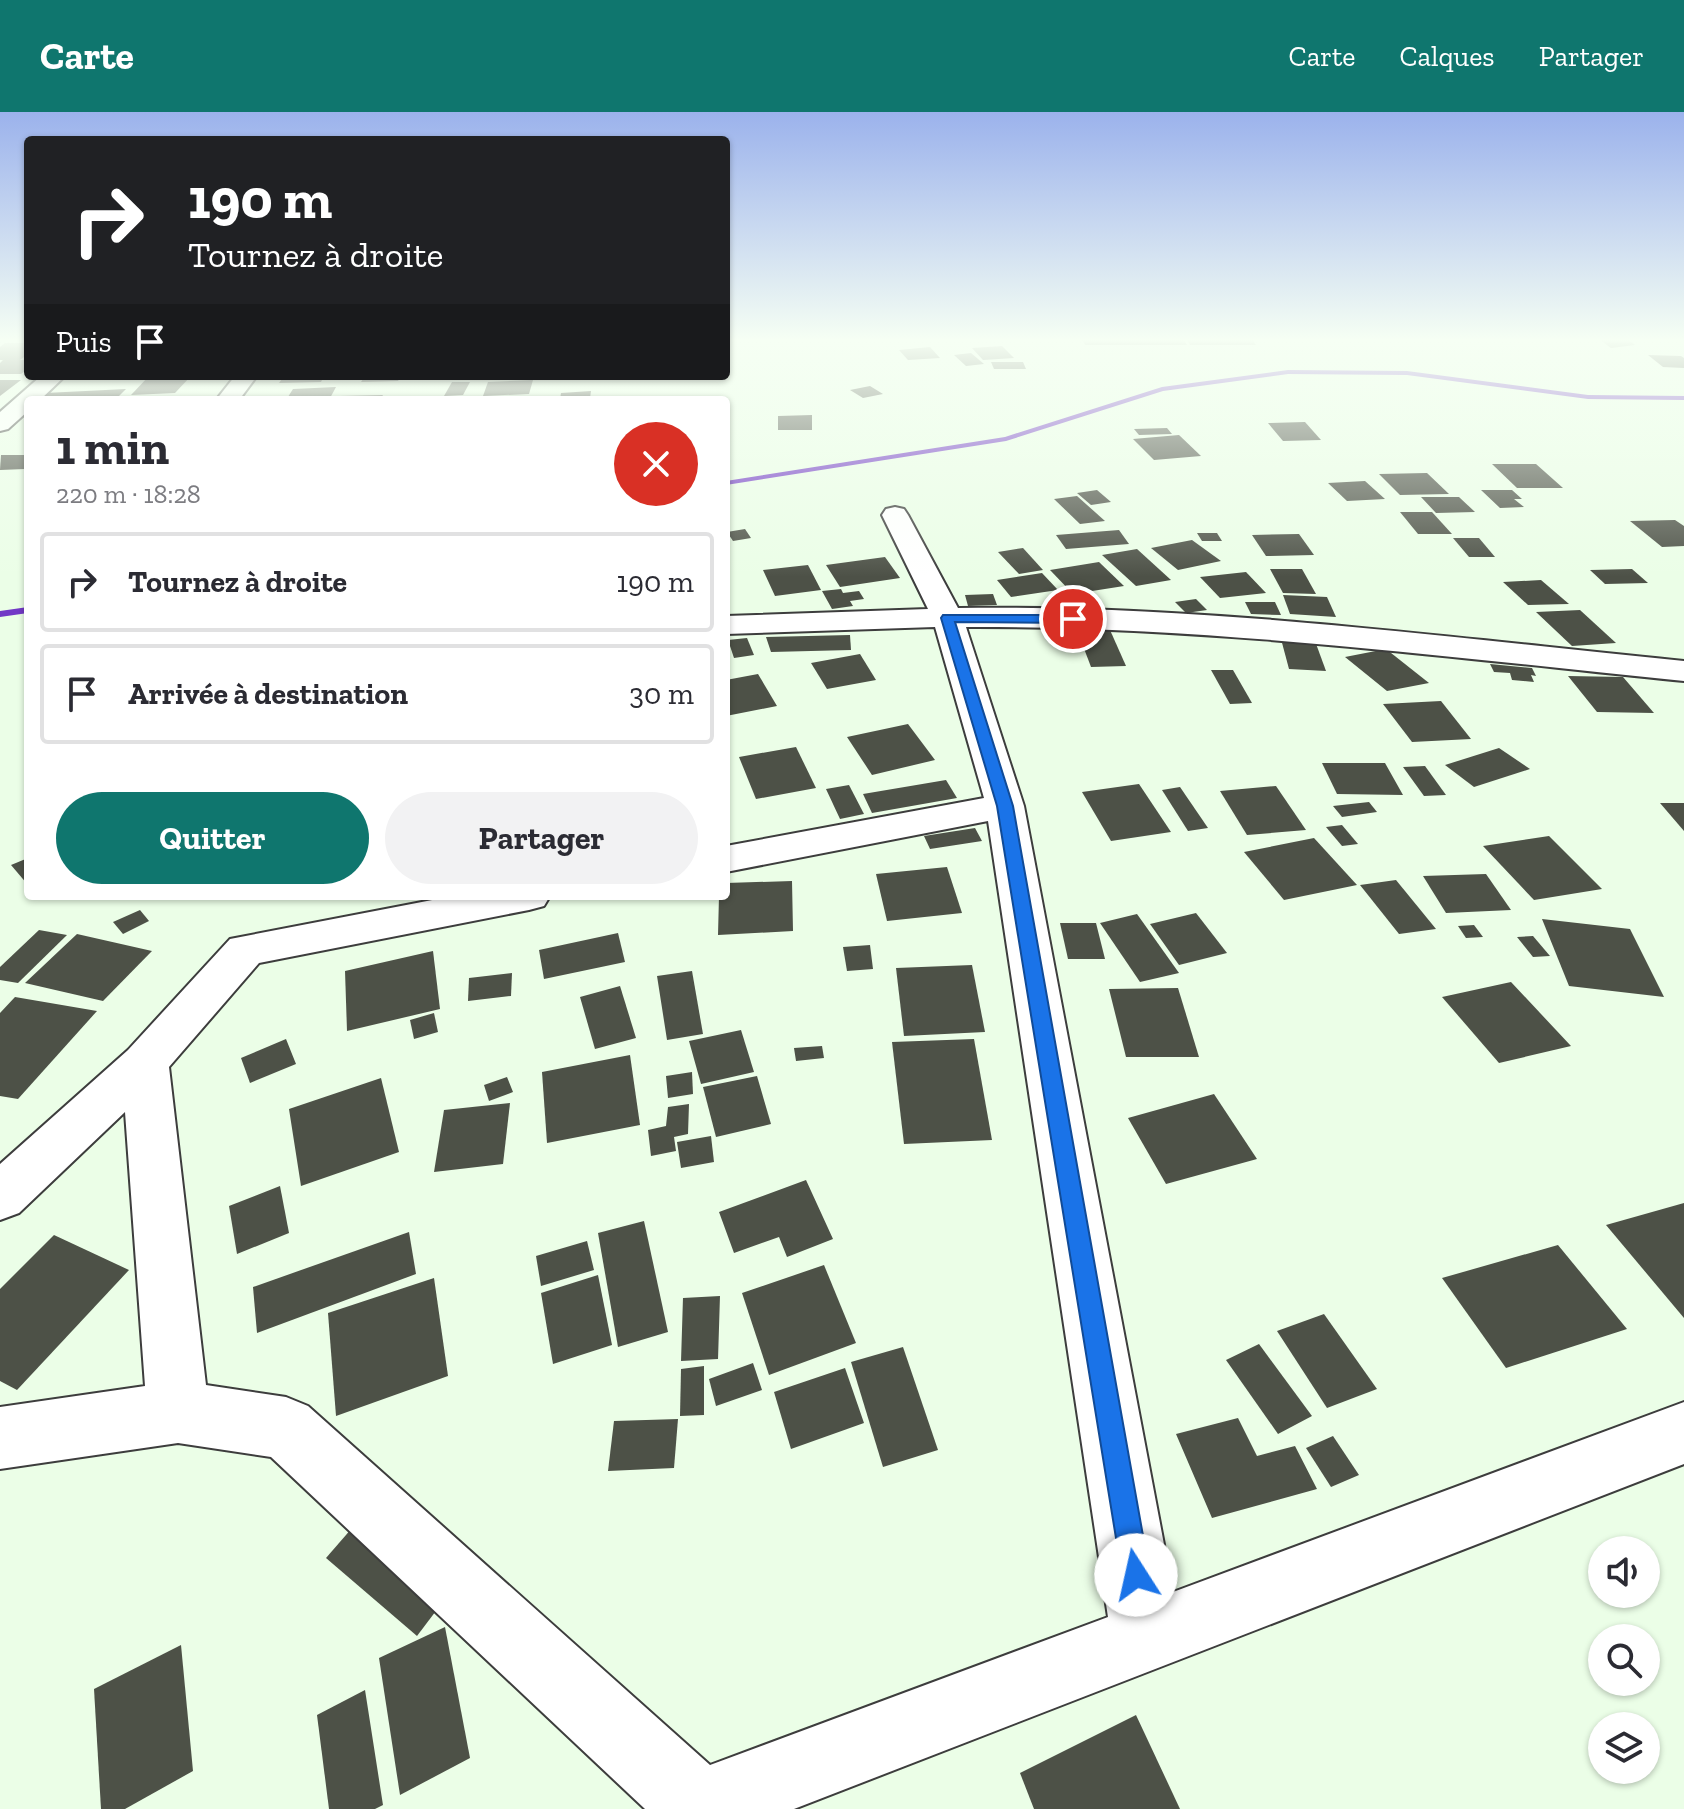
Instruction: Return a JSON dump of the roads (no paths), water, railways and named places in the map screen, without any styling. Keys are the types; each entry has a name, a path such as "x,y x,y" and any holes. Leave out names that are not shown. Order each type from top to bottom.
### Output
{"street":[{"path":"895,515 948,618 1005,806 1146,1637"},
{"path":"730,625 948,618 1104,619 1329,636 1684,671"},
{"path":"730,858 1005,806"},
{"path":"0,1197 145,1063 245,950 508,900"},
{"path":"145,1063 178,1412"},
{"path":"0,1438 178,1412 286,1428 699,1808 1684,1433"}],"waterway":[{"path":"730,482 1006,439 1071,418"},
{"path":"0,614 24,611"}]}
